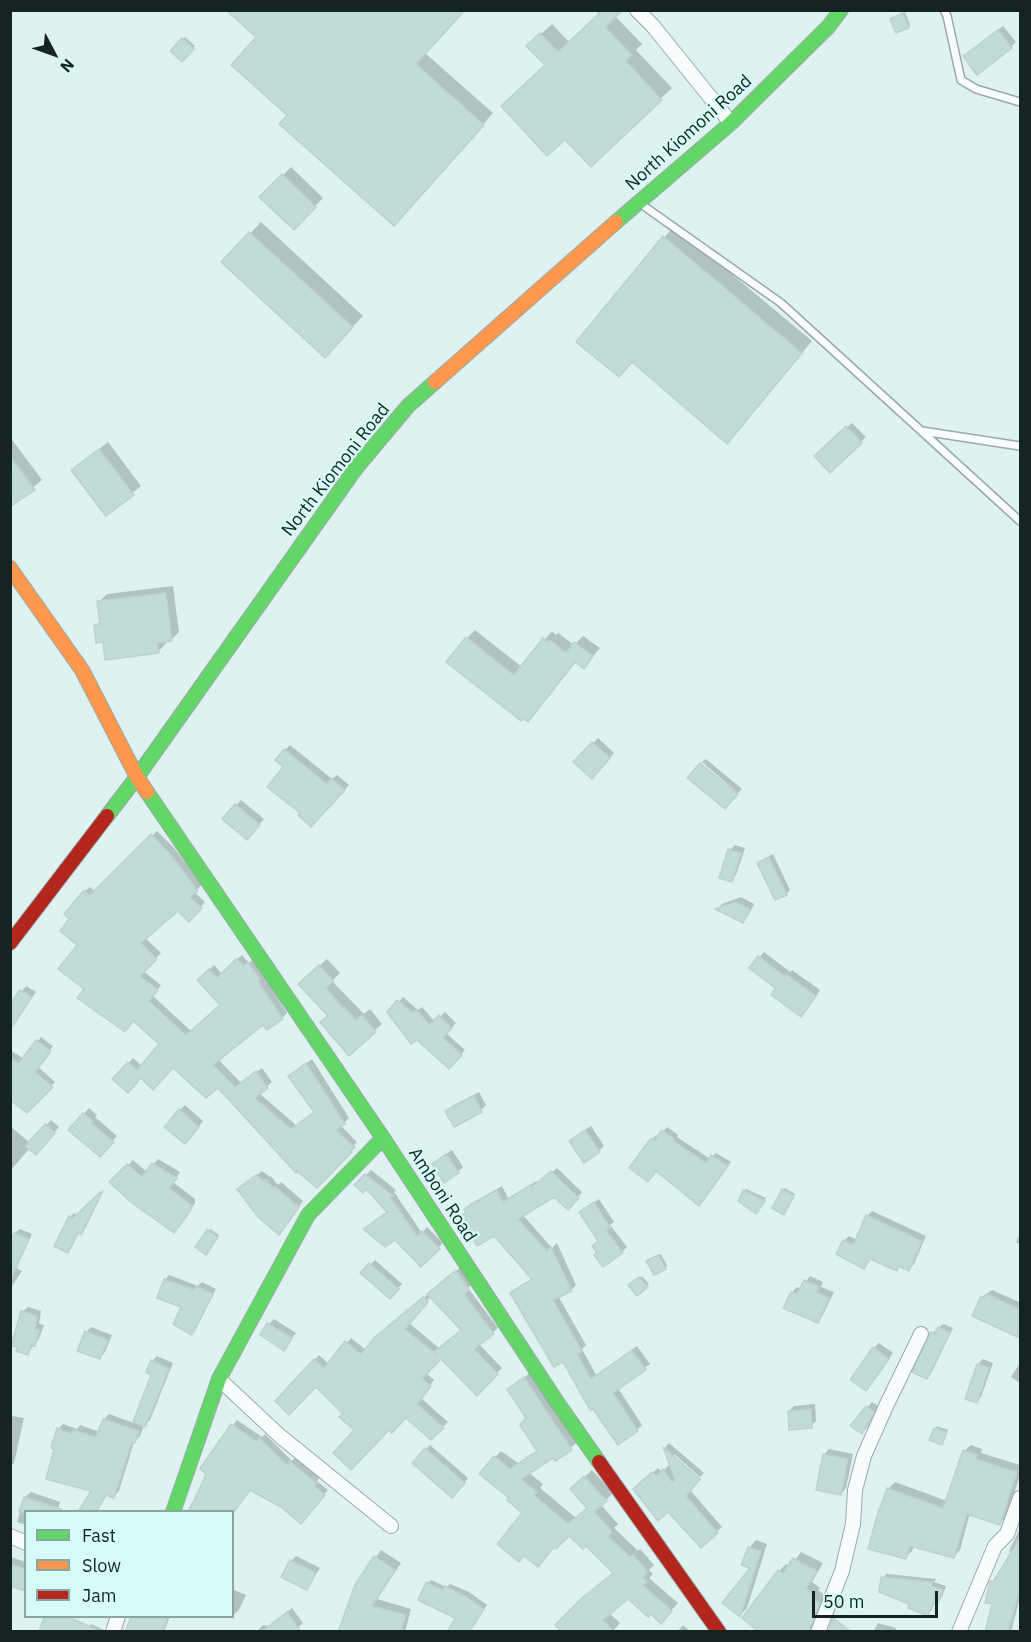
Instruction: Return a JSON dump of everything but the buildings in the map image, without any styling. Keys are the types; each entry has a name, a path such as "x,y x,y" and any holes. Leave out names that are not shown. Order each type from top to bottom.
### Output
{"street":[{"path":"637,10 653,26 731,123"},
{"name":"North Kiomoni Road","path":"10,943 136,777 356,468 408,406 523,302 731,123 820,35 841,10"},
{"name":"Amboni Road","path":"10,568 82,670 136,777 383,1138 557,1402 719,1632"},
{"path":"174,1510 219,1379 308,1215 383,1138"},
{"path":"818,1632 842,1571 853,1524 855,1490 864,1456 921,1334"},
{"path":"219,1379 280,1436 392,1526"},
{"path":"959,1632 995,1546 1014,1536 1020,1498"},
{"path":"10,1536 24,1542"}],"lane":[{"path":"944,10 961,80 976,89 1020,102"},
{"path":"639,202 782,303 1020,521"},
{"path":"921,430 1020,446"}],"traffic: fast":[{"path":"616,222 731,123 828,27 841,10"},
{"path":"107,816 356,468 408,406 435,382"},
{"path":"147,792 383,1138 599,1462"},
{"path":"174,1510 219,1379 308,1215 383,1138"}],"traffic: slow":[{"path":"435,382 616,222"},
{"path":"10,568 82,670 147,792"}],"traffic: jam":[{"path":"10,943 107,816"},
{"path":"599,1462 719,1632"}]}
